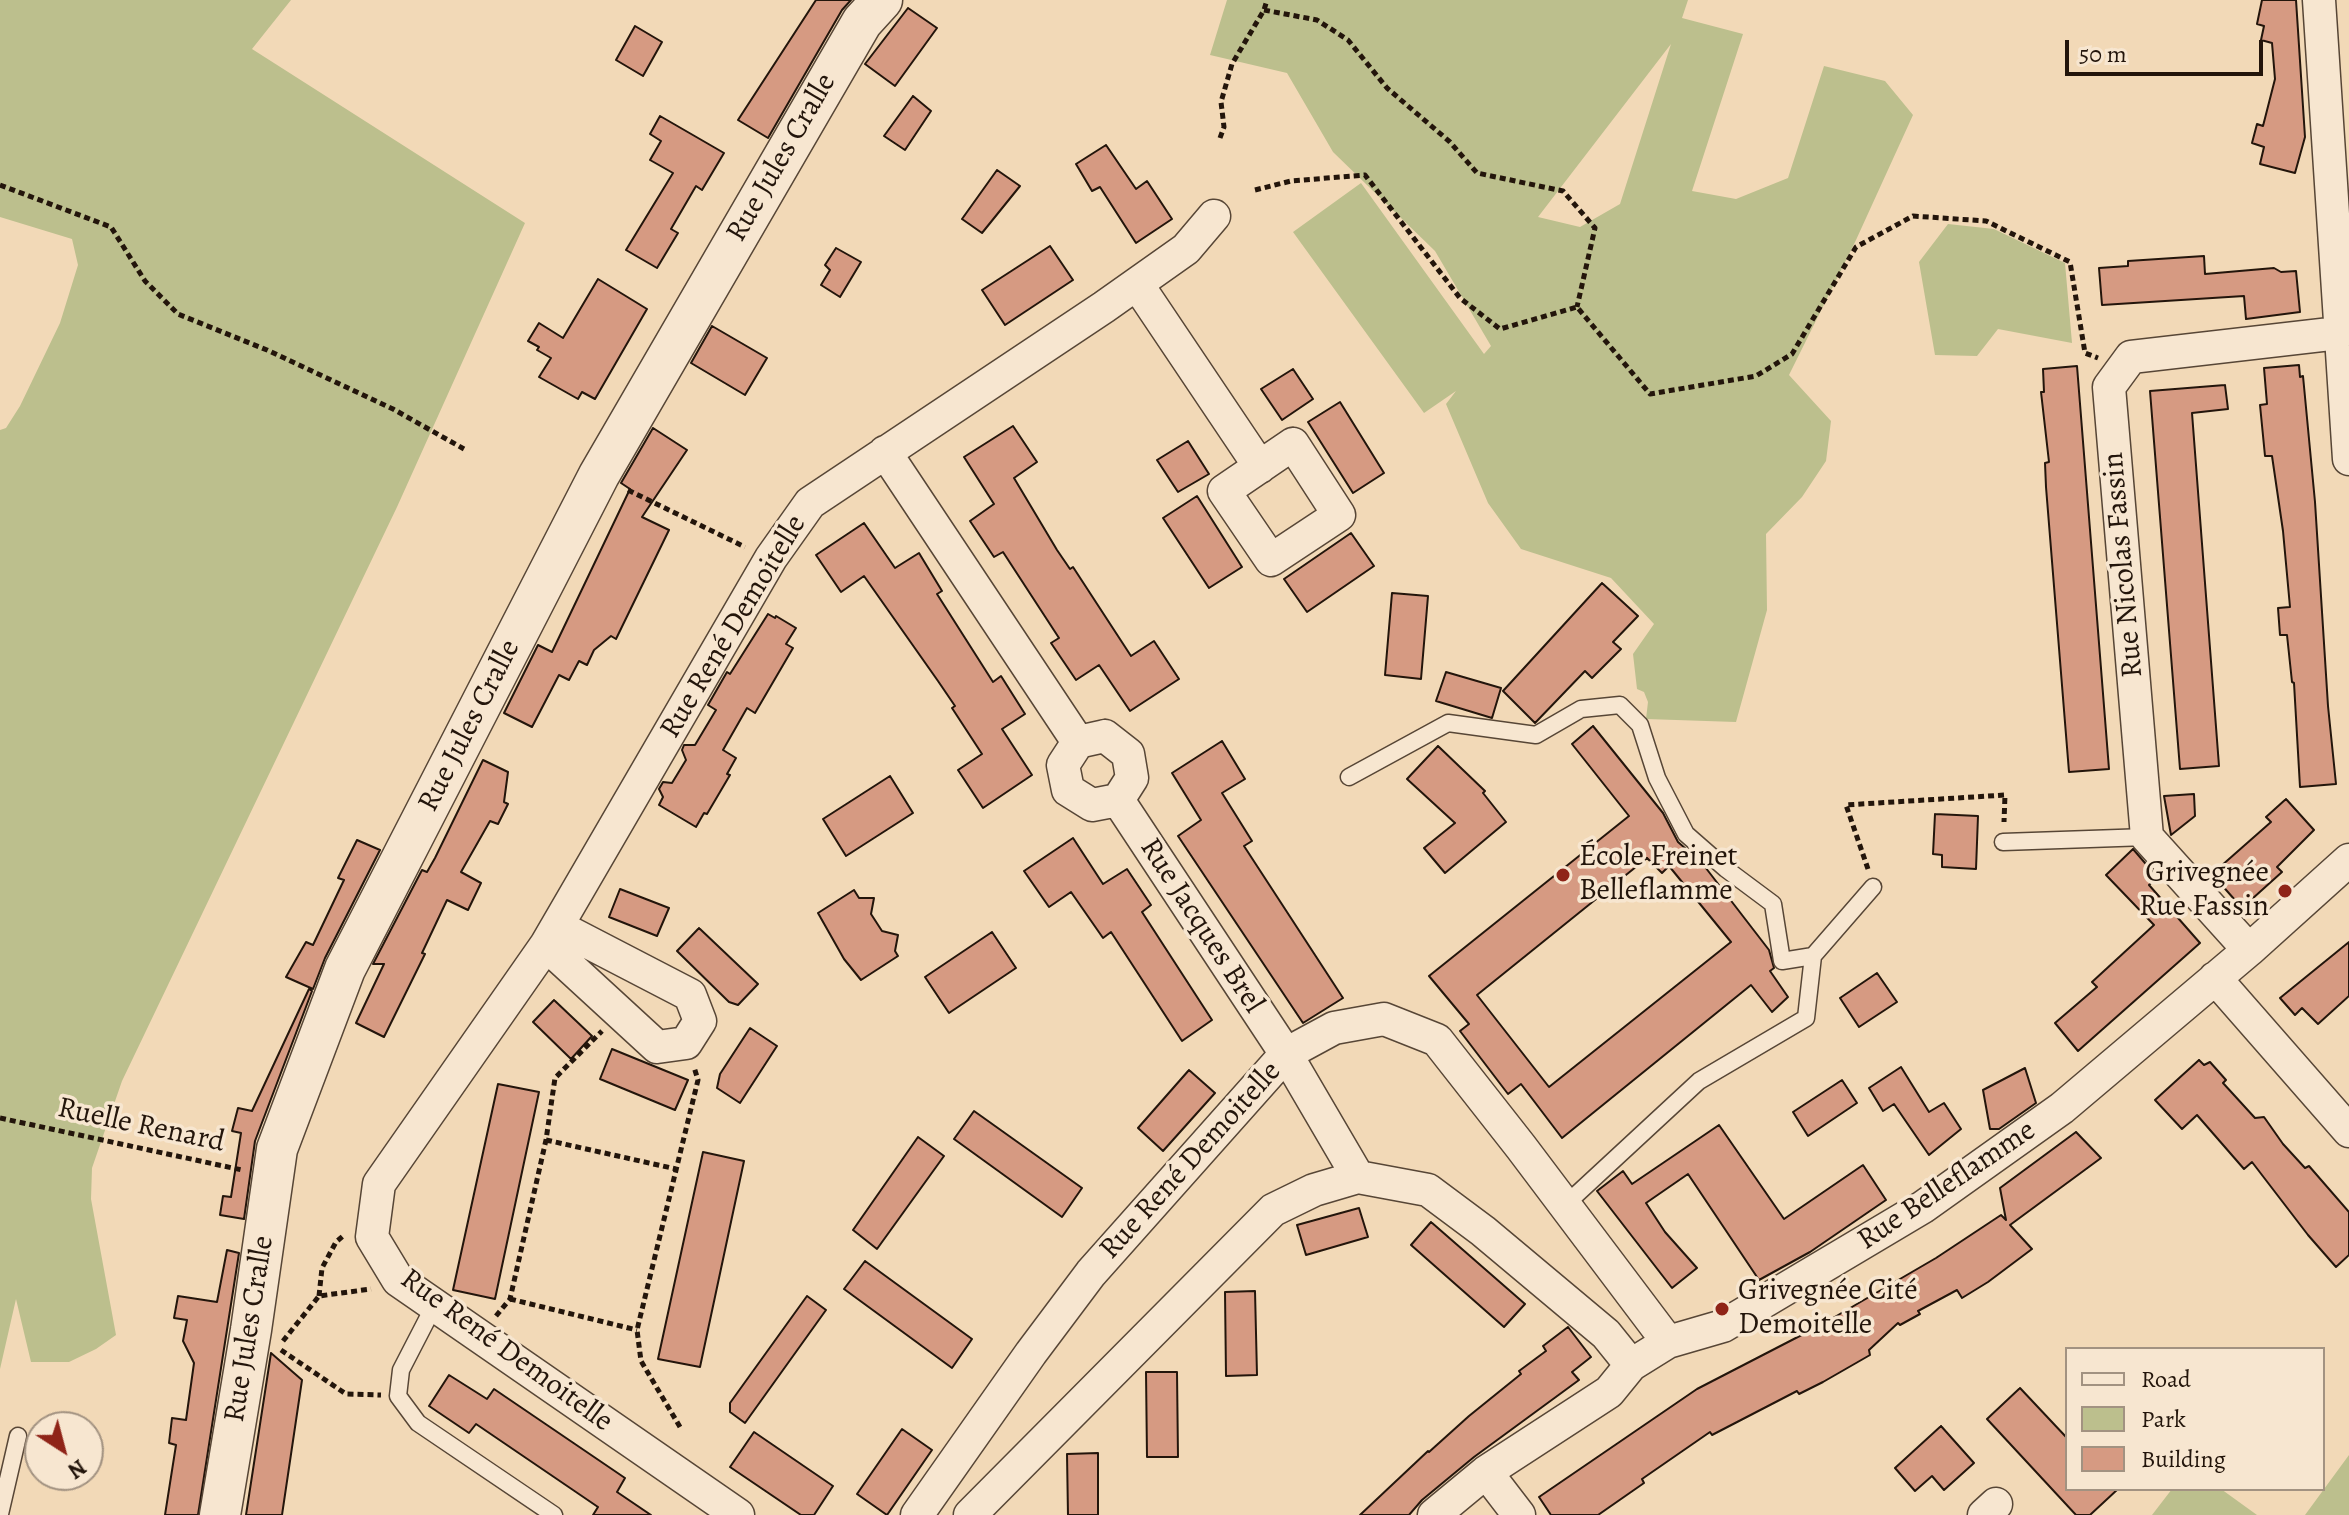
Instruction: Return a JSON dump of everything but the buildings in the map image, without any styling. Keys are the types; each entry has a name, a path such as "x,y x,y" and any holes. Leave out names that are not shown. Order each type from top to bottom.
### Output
{"street":[{"name":"Rue Jules Cralle","path":"220,1515 277,1149 345,969 599,475 862,22 882,0"},
{"path":"2319,0 2349,459"},
{"name":"Rue René Demoitelle","path":"738,1515 398,1280 372,1237 379,1184 552,935 771,558 810,503 1137,284 1186,249 1214,216"},
{"path":"1137,284 1260,467"},
{"path":"2122,369 2131,357 2339,333"},
{"name":"Rue Nicolas Fassin","path":"2122,369 2109,387 2147,837"},
{"path":"885,452 1078,742"},
{"path":"1105,736 1128,754 1132,778 1118,800 1092,805 1068,790 1063,765 1078,742 1105,736"},
{"name":"Rue Jacques Brel","path":"1118,800 1286,1054 1358,1177"},
{"path":"2147,837 2249,950"},
{"name":"Rue Belleflamme","path":"1434,1515 1486,1472 1609,1392 1631,1365 1668,1342 1723,1326 1923,1207 2062,1108 2249,950 2349,860"},
{"path":"552,935 690,995 700,1021 686,1043 657,1047 620,1013 552,935"},
{"path":"2215,978 2349,1131"},
{"name":"Rue René Demoitelle","path":"917,1515 1091,1273 1286,1054 1334,1028 1384,1019 1437,1040 1668,1342"},
{"path":"970,1515 1273,1210 1314,1190 1358,1177 1428,1190 1483,1231 1606,1334 1631,1365"},
{"path":"1606,1334 1640,1307"},
{"path":"1486,1472 1519,1515"}],"lane":[{"path":"1349,777 1448,723 1536,735 1581,709 1620,705 1640,725 1657,778 1686,834 1773,904 1782,961 1813,956"},
{"path":"2003,842 2147,837"},
{"path":"1564,1206 1699,1081 1806,1018 1813,956 1873,887"},
{"path":"434,1306 401,1370 398,1396 418,1423 554,1515"},
{"path":"0,1514 18,1436"}],"path":[{"path":"1220,138 1224,127 1221,102 1232,64 1267,0"},
{"path":"1264,10 1317,20 1348,40 1387,88 1450,142 1477,173 1563,191 1595,228 1577,307"},
{"path":"1255,190 1291,181 1365,175 1460,298 1500,329 1577,307"},
{"path":"0,185 111,227 145,281 178,314 267,350 393,409 464,449"},
{"path":"1577,307 1650,394 1756,376 1792,354 1856,247 1913,216 1986,221 2070,262 2085,353 2122,369"},
{"path":"599,475 727,540"},
{"path":"1873,887 1846,805 2005,795 2003,842"},
{"path":"479,1337 510,1299 546,1140 555,1078 620,1013"},
{"path":"680,1427 641,1361 637,1330 698,1080 686,1043"},
{"name":"Ruelle Renard","path":"0,1118 273,1176"},
{"path":"546,1140 676,1169"},
{"path":"375,1212 364,1216 336,1242 322,1268 319,1296 278,1348 346,1394 398,1396"},
{"path":"319,1296 387,1288 398,1280"},
{"path":"510,1299 637,1330"}],"green space":[{"path":"0,0 291,0 252,49 525,223 397,507 122,1081 92,1168 91,1199 116,1335 69,1362 31,1362 16,1299 0,1369 0,430 6,428 20,406 60,323 78,265 72,239 0,217"},
{"path":"1227,0 1688,0 1682,18 1743,34 1692,191 1736,199 1788,178 1824,66 1885,81 1913,115 1789,375 1831,421 1826,461 1802,497 1766,534 1767,610 1736,722 1646,719 1648,702 1644,692 1637,689 1633,654 1654,624 1611,578 1521,549 1488,503 1446,404 1456,391 1424,413 1293,232 1361,183 1484,354 1491,346 1435,251 1333,152 1287,73 1210,55","holes":["1671,44 1620,204 1580,227 1538,217"]},
{"path":"1948,224 1994,229 2065,263 2072,343 1998,329 1977,356 1935,355 1919,262"},
{"path":"2349,1455 2349,1515 2305,1515"},
{"path":"2170,1491 2224,1491 2257,1515 2152,1515"}],"place":[{"name":"École Freinet Belleflamme","path":"1563,875"},
{"name":"Grivegnée Rue Fassin","path":"2285,891"},
{"name":"Grivegnée Cité Demoitelle","path":"1722,1309"}]}
